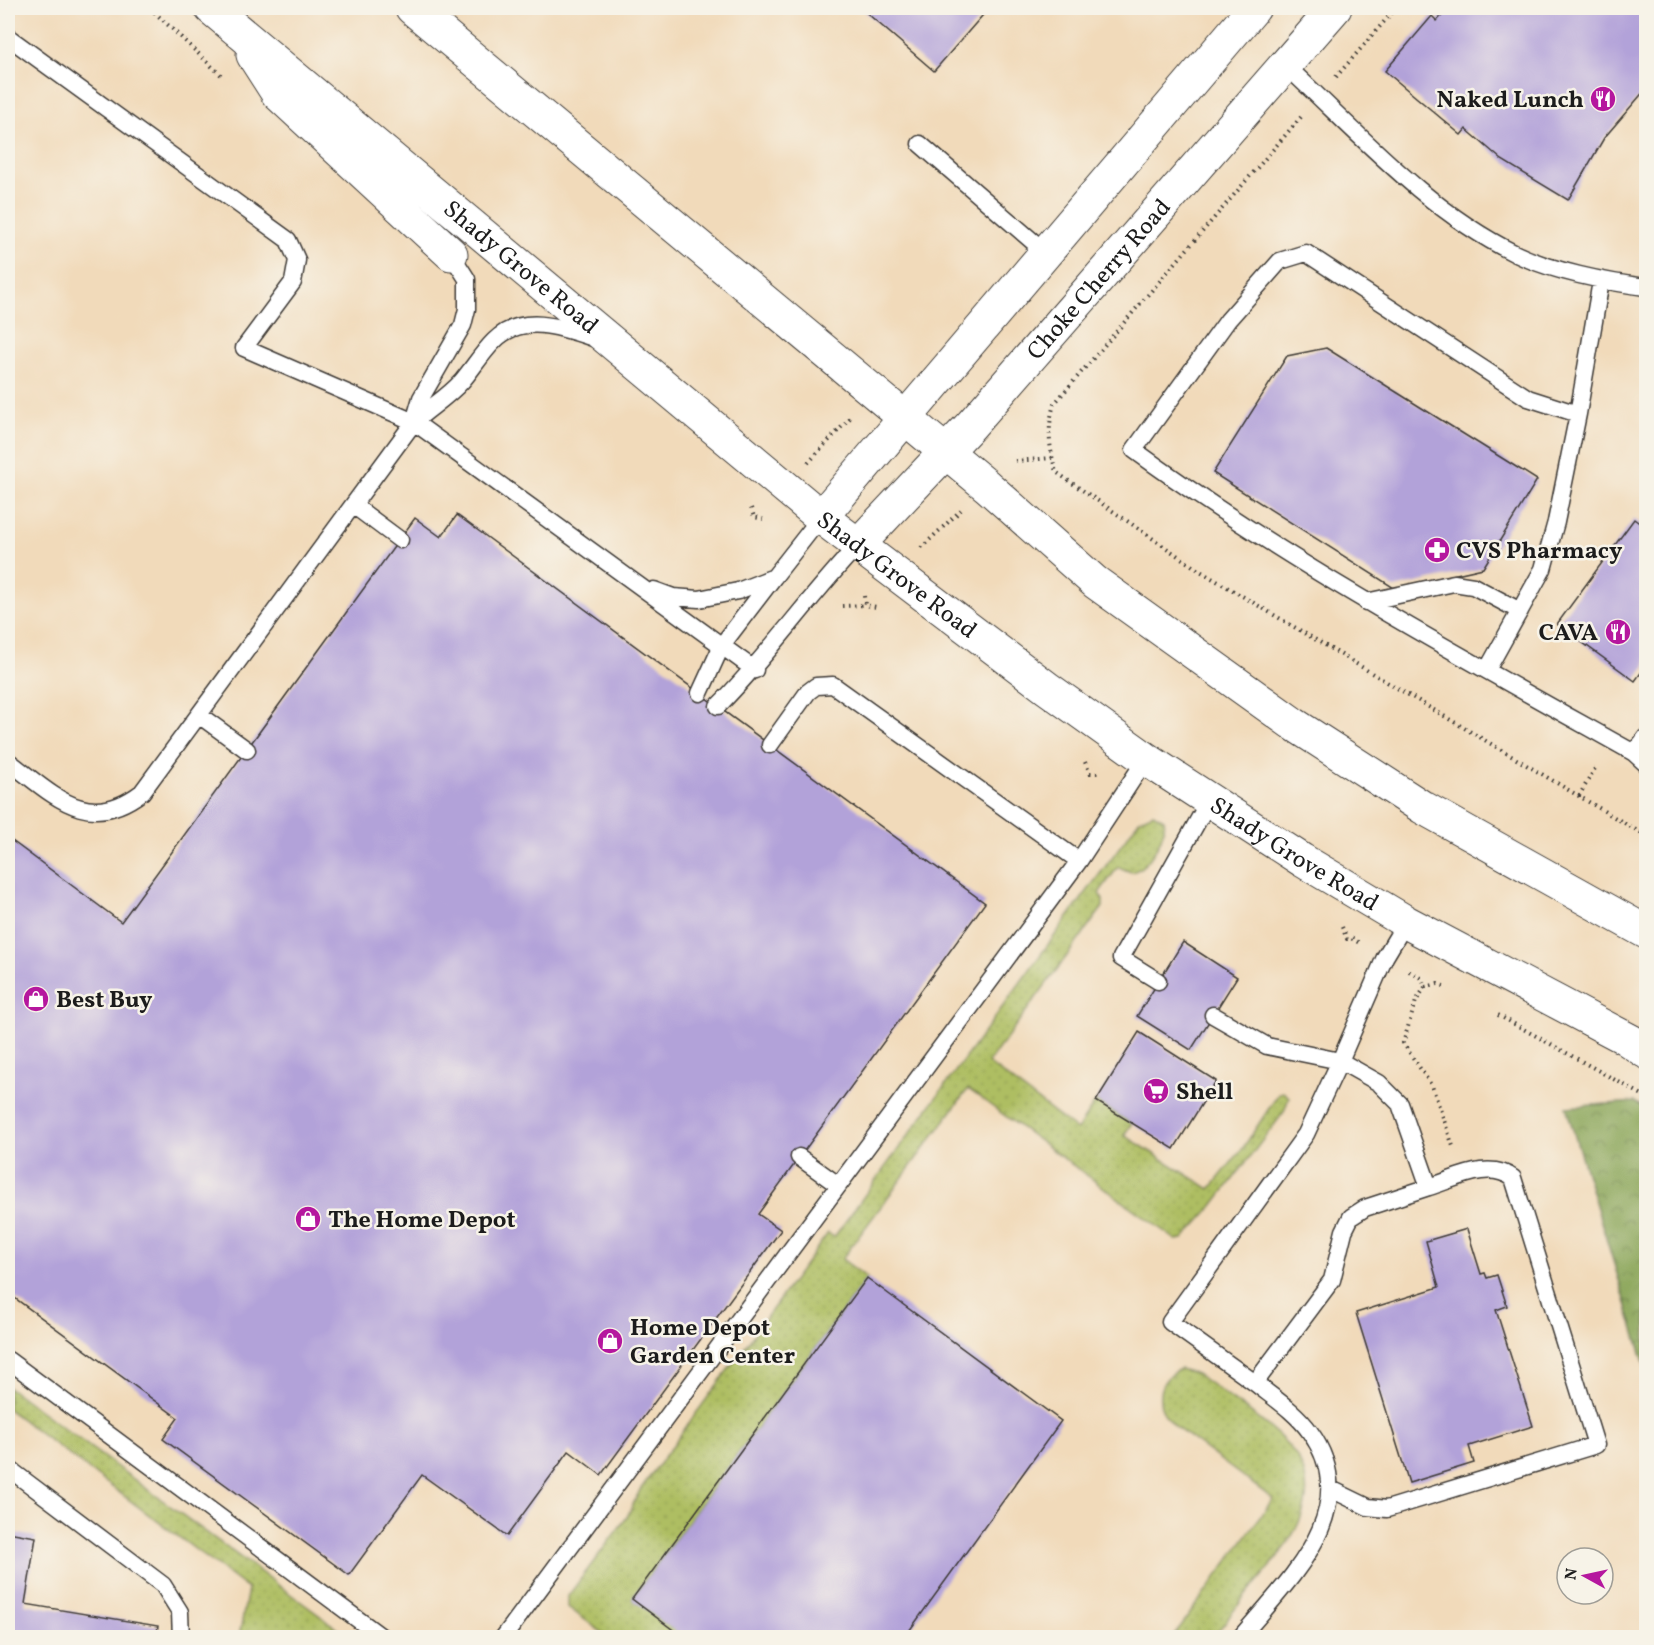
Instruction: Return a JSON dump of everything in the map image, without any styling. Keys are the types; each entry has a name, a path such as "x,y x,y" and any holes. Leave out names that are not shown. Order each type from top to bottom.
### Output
{"main road":[{"name":"Shady Grove Road","path":"211,8 821,517 1037,681 1209,801 1406,922 1640,1047"},
{"path":"412,8 987,486 1095,582 1292,723 1422,807 1647,932"},
{"path":"821,517 1254,8"},
{"name":"Choke Cherry Road","path":"857,546 946,452 1335,8"},
{"path":"237,28 278,94 451,254"}],"lane":[{"path":"8,37 288,240 297,260 293,282 243,348 414,422 755,670"},
{"path":"1285,64 1400,174 1458,219 1515,253 1601,281 1647,287"},
{"path":"920,144 1045,252"},
{"path":"1578,414 1528,398 1306,252 1280,261 1228,320 1134,450 1366,602 1640,758 1647,737"},
{"path":"414,422 421,398 463,325 467,309 467,279 451,254"},
{"path":"1486,670 1543,569 1556,522 1578,414 1601,281"},
{"path":"8,761 65,802 94,812 111,810 127,804 142,792 414,422 434,403 451,393 494,340 515,327 548,325 614,345"},
{"path":"353,505 400,540"},
{"path":"700,693 722,645 821,517"},
{"path":"718,706 755,670 822,584 857,546"},
{"path":"638,584 673,597 699,599 738,591 774,577"},
{"path":"1366,602 1454,583 1473,586 1520,611"},
{"path":"770,745 808,692 824,684 833,685 1079,861"},
{"path":"199,715 247,750"},
{"path":"503,1638 1079,861 1146,759"},
{"path":"1158,981 1121,958 1209,801"},
{"path":"1240,1638 1302,1561 1319,1534 1328,1512 1331,1489 1328,1468 1310,1431 1296,1415 1170,1322 1306,1134 1385,957 1406,922"},
{"path":"1213,1015 1267,1046 1340,1061 1379,1083 1400,1104 1429,1188"},
{"path":"799,1157 838,1185"},
{"path":"1255,1383 1332,1280 1344,1231 1351,1216 1365,1208 1487,1169 1496,1170 1514,1178 1596,1445 1387,1509 1368,1508 1331,1489"},
{"path":"8,1360 383,1638"},
{"path":"8,1468 163,1585 180,1612 181,1638"}],"path":[{"path":"1396,8 1054,404 1049,424 1052,458 1056,472 1200,571 1647,836"},
{"path":"1015,460 1052,458"},
{"path":"1578,796 1597,765"},
{"path":"1425,987 1416,1001 1403,1043 1432,1086 1463,1177"}],"green space":[{"path":"1153,813 1164,819 1164,826 1160,842 1150,858 1144,865 1131,872 1118,867 1099,893 1103,900 1103,907 988,1063 1077,1130 1096,1101 1132,1123 1124,1135 1210,1189 1243,1148 1279,1093 1283,1092 1289,1097 1284,1112 1212,1207 1183,1239 1176,1240 968,1089 842,1259 867,1278 632,1599 684,1637 608,1637 568,1607 568,1596 627,1517 640,1490 828,1233 834,1237 1140,819"},
{"path":"1635,1102 1646,1109 1646,1369 1566,1107"},
{"path":"1180,1369 1197,1374 1278,1435 1301,1464 1306,1484 1305,1503 1299,1522 1289,1540 1214,1637 1173,1637 1273,1499 1167,1419 1160,1403 1161,1388 1171,1374"},
{"path":"8,1387 349,1637 239,1637 248,1589 8,1409"}],"building":[{"path":"861,8 989,8 934,71"},
{"path":"1449,8 1646,8 1646,89 1604,138 1568,200 1502,160 1466,129 1461,135 1385,71 1432,16 1437,21"},
{"name":"CVS Pharmacy","path":"1326,348 1537,480 1483,568 1394,588 1213,473 1287,356"},
{"path":"457,515 985,903 758,1214 781,1230 601,1475 569,1451 507,1536 422,1475 349,1575 163,1439 178,1418 8,1293 8,838 121,922 415,518 441,537"},
{"path":"1634,519 1646,528 1646,666 1635,681 1557,624"},
{"name":"Shell","path":"1183,942 1237,977 1191,1050 1137,1016"},
{"name":"Shell","path":"1139,1032 1216,1081 1174,1149 1096,1101"},
{"path":"1467,1229 1481,1274 1485,1273 1487,1278 1497,1275 1507,1306 1496,1310 1533,1426 1469,1446 1474,1463 1409,1483 1356,1313 1439,1287 1426,1241"},
{"path":"867,1278 1061,1421 904,1638 684,1638 632,1599"},
{"path":"8,1532 36,1537 25,1604 158,1626 156,1638 8,1638"}],"place":[{"name":"Naked Lunch","path":"1603,99"},
{"name":"CVS Pharmacy","path":"1437,550"},
{"name":"CAVA","path":"1618,632"},
{"name":"Best Buy","path":"36,999"},
{"name":"Shell","path":"1156,1091"},
{"name":"The Home Depot","path":"308,1219"},
{"name":"Home Depot Garden Center","path":"610,1341"}]}
